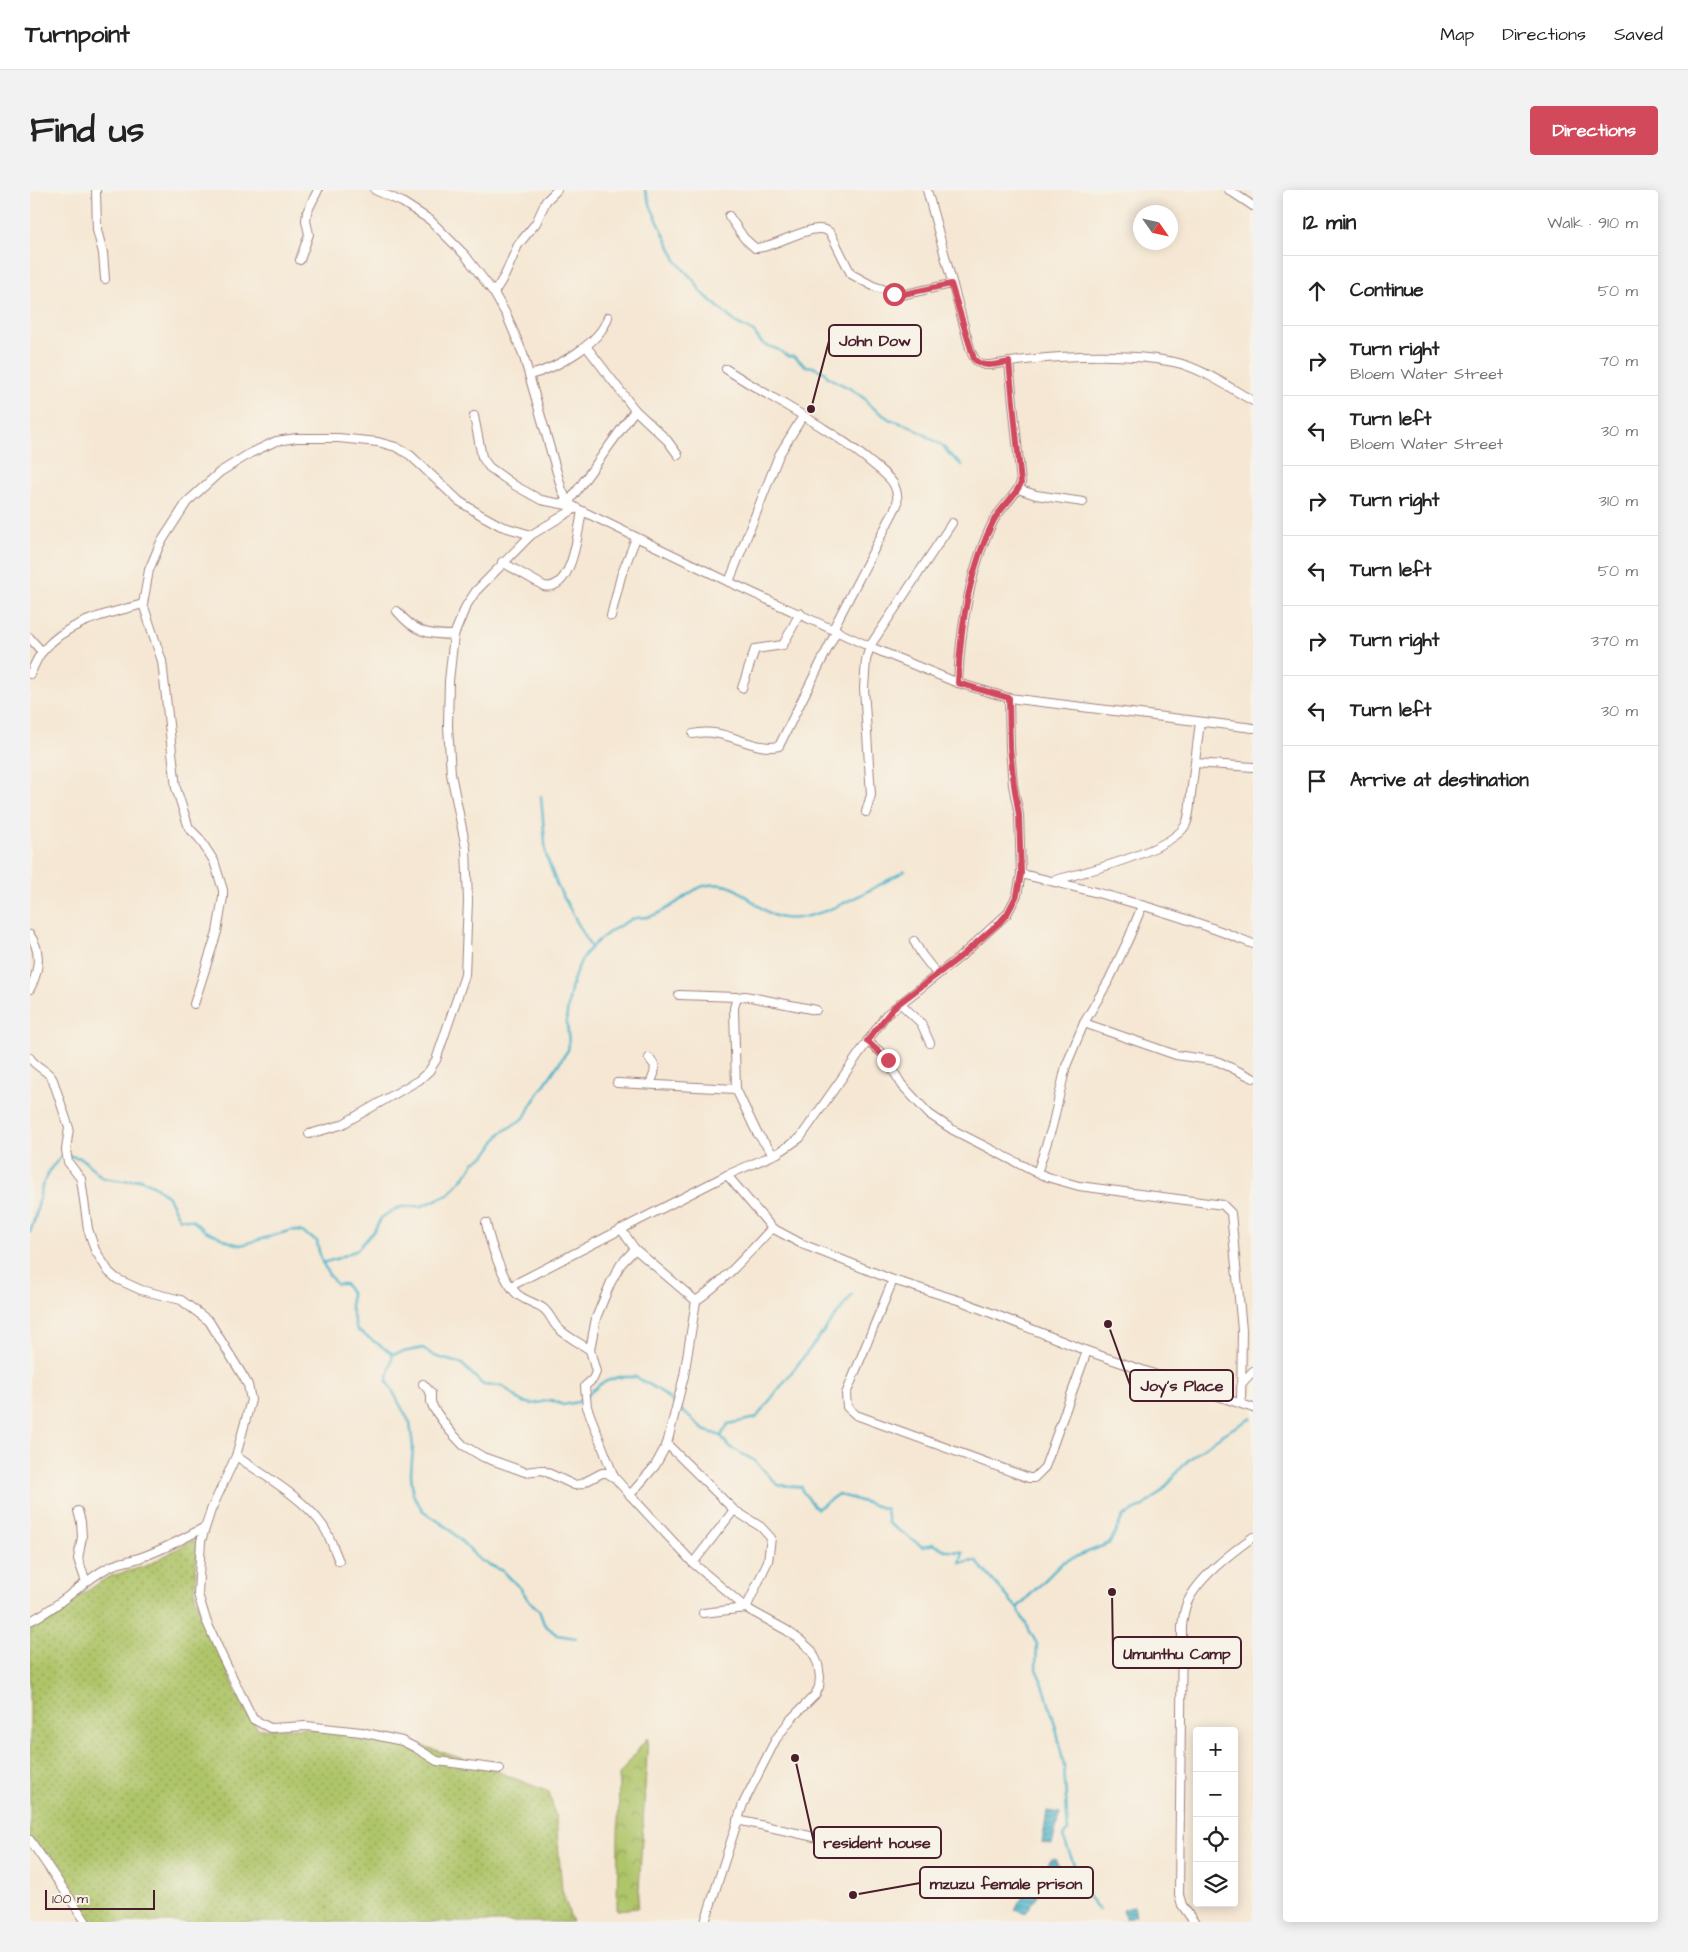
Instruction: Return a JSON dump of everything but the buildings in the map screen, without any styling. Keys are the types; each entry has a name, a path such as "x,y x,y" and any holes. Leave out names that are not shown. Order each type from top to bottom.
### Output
{"street":[{"path":"96,190 97,230 104,260 105,279"},
{"path":"300,260 308,240 307,212 318,190"},
{"path":"375,190 389,193 430,220 465,255 494,293 517,337 574,507 572,562 565,575 550,587 544,586 502,562"},
{"path":"494,293 505,275 518,245 536,223 546,201 557,190"},
{"path":"927,190 951,284 974,359 981,364 1077,357 1121,356 1174,362 1198,371 1253,400"},
{"path":"1229,190 1253,206"},
{"path":"729,216 744,238 755,248 820,228 827,229 850,274 873,286 896,294 951,284"},
{"path":"530,376 548,370 586,346 605,324 608,317"},
{"path":"586,346 635,410 667,440 678,455"},
{"path":"958,683 960,642 970,590 994,521 1018,489 1021,480 1009,362"},
{"path":"693,734 701,732 716,733 764,747 779,746 887,528 897,505 898,496 892,482 884,473 831,432 726,369"},
{"path":"309,1134 341,1125 403,1090 424,1076 439,1053 464,982 468,901 466,848 451,774 448,726 449,681 454,635 466,606 476,591 502,562 531,535 574,507 635,410"},
{"path":"474,416 479,447 482,457 489,467 514,485 541,500 574,507 728,582 870,646 958,683 1009,698 1253,728"},
{"path":"728,582 779,454 803,416"},
{"path":"194,1004 217,932 223,897 214,861 199,838 189,828 176,788 162,660 143,604 149,570 160,544 187,502 220,472 249,454 276,441 297,438 338,438 378,442 410,455 460,501 501,526 531,535"},
{"path":"1018,489 1083,502"},
{"path":"866,812 871,795 864,688 866,660 870,646 952,523"},
{"path":"611,616 621,576 636,538"},
{"path":"30,674 42,652 53,640 71,628 104,615 143,604"},
{"path":"397,611 414,628 439,635 454,635"},
{"path":"742,688 755,649 783,646 800,613"},
{"path":"30,638 42,652"},
{"path":"511,1286 727,1175 790,1146 800,1138 886,1014 960,957 1007,914 1017,895 1021,874 1019,810 1010,748 1009,698"},
{"path":"1053,881 1121,861 1170,839 1186,824 1200,722"},
{"path":"1195,763 1253,768"},
{"path":"1021,874 1053,881 1191,920 1253,944"},
{"path":"1037,1173 1052,1127 1066,1066 1084,1022 1130,938 1142,906"},
{"path":"30,935 38,951 39,961 30,990"},
{"path":"914,941 937,974"},
{"path":"679,995 745,996 816,1010"},
{"path":"738,997 734,1008 736,1089 757,1132 774,1154"},
{"path":"900,1002 920,1023 930,1043"},
{"path":"1084,1022 1176,1055 1218,1061 1253,1078"},
{"path":"867,1041 883,1054 902,1085 929,1114 953,1130 1037,1173 1079,1186 1223,1205 1228,1208 1231,1213 1241,1316 1241,1403"},
{"path":"30,1058 38,1067 51,1076 53,1080 69,1128 66,1150 68,1162 81,1179 88,1229 95,1250 109,1272 117,1279 141,1290 181,1300 202,1314 209,1321 248,1385 251,1400 236,1456 205,1527 201,1541 198,1594 201,1606 225,1663 250,1714 256,1721 270,1728 306,1726 361,1732 402,1741 437,1761 500,1769"},
{"path":"649,1058 655,1066 650,1084"},
{"path":"617,1084 736,1089"},
{"path":"727,1175 772,1228 802,1244 893,1280 960,1301 1087,1351 1253,1408"},
{"path":"486,1223 489,1237 501,1268 511,1286 524,1299 544,1309 565,1335 590,1350"},
{"path":"630,1496 656,1466 667,1444 684,1376 696,1300 713,1289 730,1273 772,1228"},
{"path":"621,1229 635,1249 696,1300"},
{"path":"615,1478 587,1407 585,1386 593,1379 596,1372 590,1350 596,1318 617,1270 635,1249"},
{"path":"893,1280 846,1394 847,1407 856,1415 1029,1478 1034,1478 1045,1467 1087,1351"},
{"path":"1242,1382 1253,1371"},
{"path":"423,1384 431,1393 431,1402 438,1416 455,1438 472,1451 525,1472 542,1470 574,1485 581,1484 604,1472 610,1474 693,1563 746,1608 786,1630 812,1651 818,1664 819,1687 776,1739 750,1789 737,1820 705,1922"},
{"path":"667,1444 734,1510 761,1527 771,1538 768,1560 746,1608"},
{"path":"236,1456 278,1484 315,1515 324,1527 339,1561"},
{"path":"693,1563 734,1510"},
{"path":"78,1511 82,1537 78,1559 86,1582"},
{"path":"30,1621 55,1607 86,1582 111,1566 141,1557 173,1544 205,1527"},
{"path":"1194,1922 1182,1905 1179,1895 1182,1626 1187,1603 1196,1588 1215,1568 1253,1537"},
{"path":"703,1614 746,1608"},
{"path":"737,1820 828,1840 838,1839"},
{"path":"30,1840 86,1922"}],"green space":[{"path":"197,1538 195,1596 238,1696 258,1729 303,1728 395,1737 476,1763 549,1792 556,1819 562,1890 572,1922 89,1922 30,1837 30,1630 108,1577 146,1566"},
{"path":"648,1737 638,1908 617,1910 619,1775"}],"water":[{"path":"1047,1811 1060,1813 1052,1845 1042,1843"},
{"path":"1051,1859 1055,1859 1061,1869 1044,1891 1033,1884"},
{"path":"1029,1887 1038,1895 1026,1913 1015,1909"},
{"path":"1134,1906 1136,1915 1125,1919 1123,1910"}],"waterway":[{"path":"645,190 677,262 696,283 700,291 735,322 754,332 765,345 777,349 788,356 795,357 806,366 824,372 829,378 851,389 889,419 912,427 943,446 962,465"},
{"path":"541,796 546,855 557,885 590,946"},
{"path":"322,1263 357,1250 374,1231 381,1218 390,1212 401,1207 422,1206 449,1194 469,1171 474,1162 486,1155 501,1133 524,1118 568,1050 567,1018 574,980 584,956 603,936 632,919 661,912 695,890 709,885 728,886 776,916 797,918 829,910 905,871"},
{"path":"30,1232 42,1186 51,1168 63,1155 81,1158 103,1178 123,1181 140,1179 155,1186 168,1197 179,1218 192,1220 205,1231 232,1243 241,1245 292,1230 302,1232 317,1241 321,1259 329,1274 336,1284 345,1284 351,1293 351,1309 357,1330 393,1354 387,1381 410,1423 413,1447 411,1474 413,1494 422,1510 448,1528 481,1561 503,1571 539,1610 544,1624 557,1635 576,1638"},
{"path":"721,1436 728,1424 756,1418 852,1295"},
{"path":"393,1354 423,1348 434,1356 462,1364 483,1385 503,1386 522,1402 533,1404 551,1400 563,1405 578,1402 602,1383 618,1377 636,1377 660,1391 704,1430 721,1436 728,1446 755,1461 778,1485 802,1487 803,1492 817,1509 838,1494 886,1509 888,1523 923,1547 933,1544 948,1551 963,1552 960,1563 976,1561 1017,1608 1037,1644 1036,1669 1044,1687 1056,1728 1064,1766 1068,1832 1063,1837 1074,1864 1068,1871 1099,1910"},
{"path":"1017,1608 1063,1562 1110,1543 1123,1516 1152,1500 1162,1491 1182,1466 1200,1451 1225,1433 1252,1418"}],"place":[{"name":"John Dow","path":"811,409"},
{"name":"Joy's Place","path":"1108,1324"},
{"name":"Umunthu Camp","path":"1112,1592"},
{"name":"resident house","path":"795,1758"},
{"name":"mzuzu female prison","path":"853,1895"}],"route":[{"path":"888,1060 867,1041 886,1014 960,957 999,923 1007,914 1017,895 1021,874 1019,815 1010,748 1009,698 958,683 960,642 973,580 996,516 1021,483 1009,362 985,365 976,362 972,356 951,284 904,294 894,294"}]}
